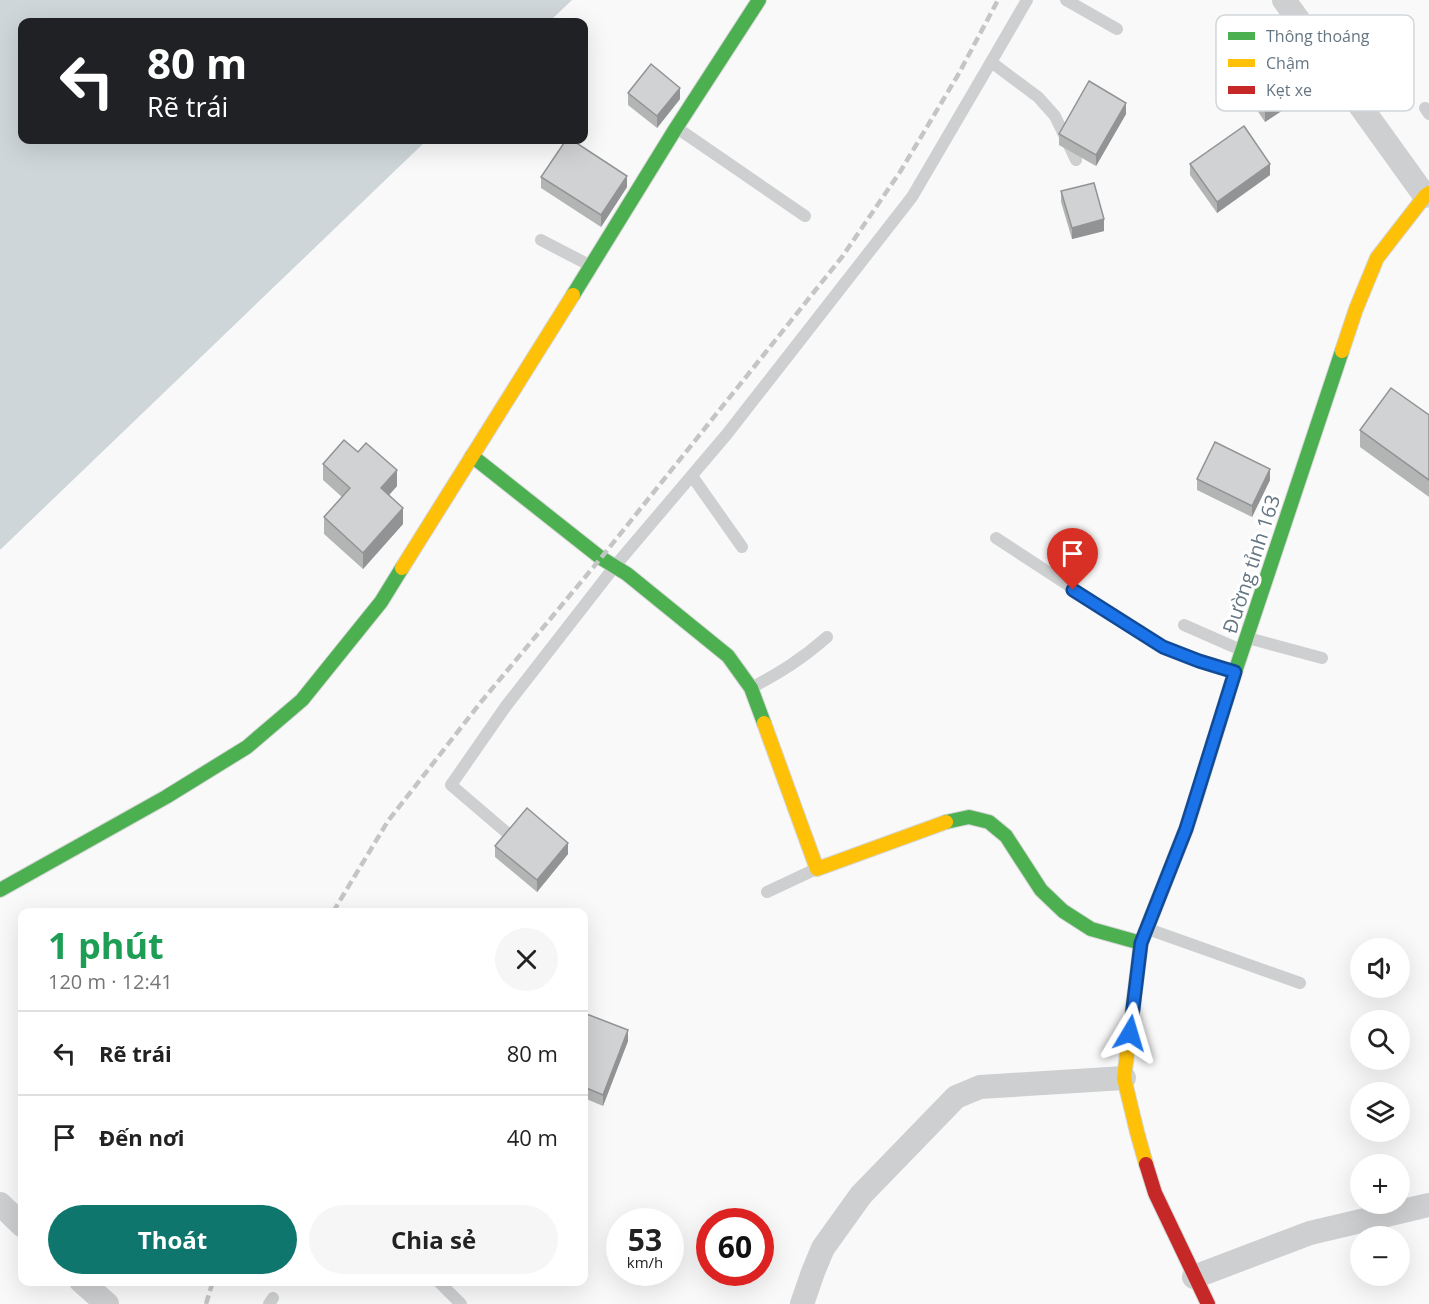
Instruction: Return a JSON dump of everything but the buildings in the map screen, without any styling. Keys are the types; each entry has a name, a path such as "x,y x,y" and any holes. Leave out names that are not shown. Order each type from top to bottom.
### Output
{"street":[{"path":"0,890 166,797 247,747 302,700 381,602 676,128 759,0"},
{"path":"1284,0 1295,15"},
{"path":"1365,111 1427,195"},
{"name":"Đường tỉnh 163","path":"1208,1304 1155,1193 1124,1078 1141,943 1186,829 1235,672 1356,309 1377,258 1427,195"},
{"path":"472,456 601,558 627,574 728,656 751,688 817,869 946,822 969,817 989,822 1006,836 1041,890 1063,911 1091,929 1141,943"},
{"path":"802,1304 823,1248 861,1195 956,1097 980,1087 1124,1078"},
{"path":"0,1203 18,1221"},
{"path":"1194,1277 1310,1233 1429,1205"}],"lane":[{"path":"506,832 451,785 506,706 615,566 727,434 912,197 1027,0"},
{"path":"1066,0 1117,29"},
{"path":"991,62 1038,97 1055,116 1076,160"},
{"path":"676,128 805,216"},
{"path":"542,240 591,267"},
{"path":"692,476 742,547"},
{"path":"996,538 1163,647 1235,672"},
{"path":"1184,625 1245,644 1322,658"},
{"path":"751,688 782,672 827,637"},
{"path":"766,892 817,869"},
{"path":"1147,929 1300,983"},
{"path":"443,1286 461,1304"}],"shaded area":[{"path":"0,0 572,0 553,18 18,18 18,144 423,144 0,550"}],"railway":[{"path":"335,908 388,821 481,702 601,558 842,257 900,172 958,75 998,0"},
{"path":"206,1304 211,1286"}],"traffic: fast":[{"path":"573,295 676,128 759,0"},
{"path":"1196,798 1235,672 1342,351"},
{"path":"472,456 601,558 627,574 728,656 751,688 764,723"},
{"path":"0,890 166,797 247,747 302,700 381,602 402,568"},
{"path":"946,822 969,817 989,822 1006,836 1041,890 1063,911 1091,929 1141,943"}],"traffic: slow":[{"path":"1342,351 1377,258 1429,193"},
{"path":"402,568 573,295"},
{"path":"764,723 817,869 946,822"},
{"path":"1146,1164 1124,1078 1141,943 1196,798"}],"traffic: jam":[{"path":"1146,1164 1155,1193 1208,1304"}],"route":[{"path":"1073,590 1163,647 1235,672 1186,829 1141,943 1130,1033"}]}
